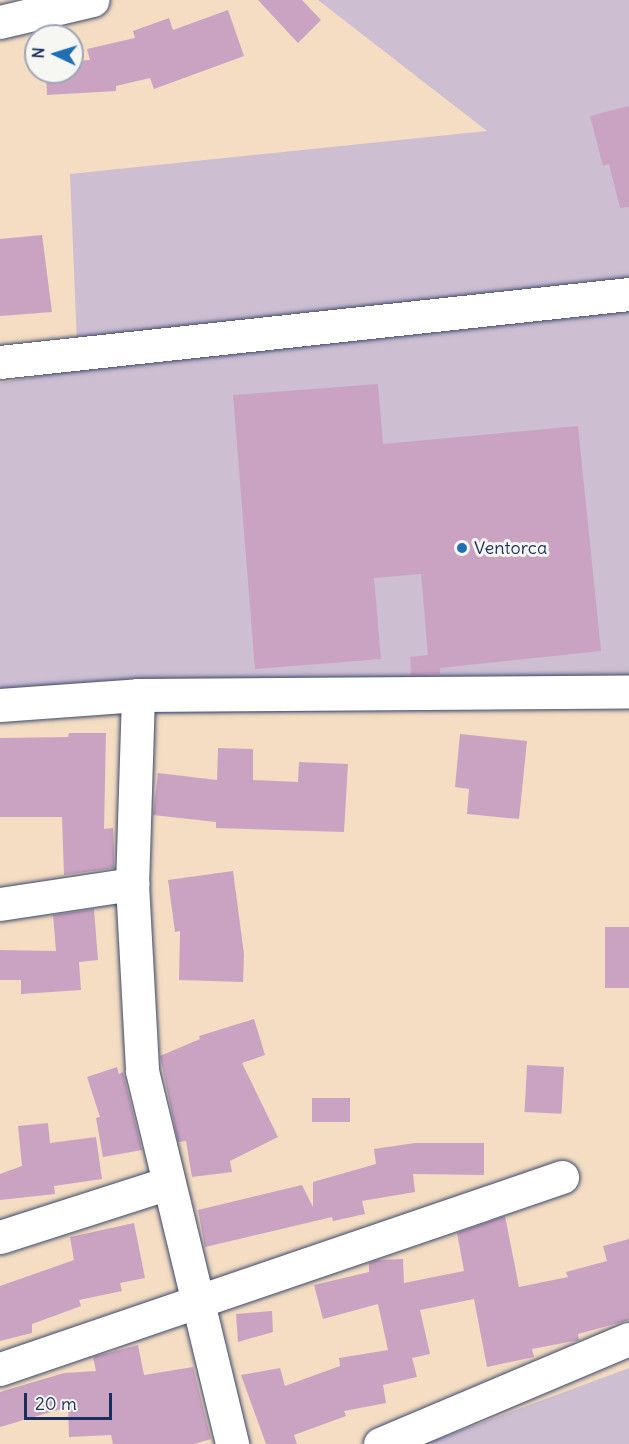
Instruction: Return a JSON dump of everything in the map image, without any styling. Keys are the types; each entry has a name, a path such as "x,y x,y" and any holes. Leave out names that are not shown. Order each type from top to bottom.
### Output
{"street":[{"path":"0,22 92,0"},
{"path":"0,363 629,294"},
{"path":"0,705 138,695 629,692"},
{"path":"138,695 132,884 142,1071 232,1444"},
{"path":"0,904 132,884"},
{"path":"0,1368 562,1177"},
{"path":"0,1237 168,1183"},
{"path":"380,1444 629,1339"}],"shaded area":[{"path":"318,0 629,0 629,708 0,716 0,383 78,369 70,174 487,131"},
{"path":"629,1368 629,1444 425,1444"}],"building":[{"path":"258,0 302,0 321,20 298,43"},
{"path":"228,10 244,56 154,89 150,78 116,86 116,91 47,95 47,84 84,84 84,60 90,60 87,49 135,38 133,31 169,18 173,30"},
{"path":"629,106 629,207 620,208 609,164 603,166 590,116"},
{"path":"42,235 52,312 0,316 0,239"},
{"path":"378,384 383,444 578,426 601,651 440,668 440,674 411,675 410,657 428,655 421,574 374,578 381,659 255,669 233,395"},
{"path":"69,733 106,733 104,829 113,828 114,868 64,875 62,817 0,817 0,738 68,737"},
{"path":"460,734 527,741 519,819 467,814 469,789 455,787"},
{"path":"218,748 253,749 253,780 298,782 299,762 348,764 344,832 216,828 216,822 153,815 158,773 217,780"},
{"path":"233,871 244,954 243,982 179,980 180,931 175,932 168,880"},
{"path":"94,909 98,960 79,962 81,990 21,994 21,980 0,980 0,950 56,951 53,915"},
{"path":"605,927 629,927 629,988 605,988"},
{"path":"254,1019 265,1055 242,1063 278,1137 230,1161 232,1172 192,1177 186,1141 178,1142 160,1056 200,1039 199,1036"},
{"path":"527,1065 564,1067 561,1114 525,1112"},
{"path":"117,1067 119,1074 123,1072 142,1150 103,1157 96,1118 100,1117 87,1077"},
{"path":"312,1098 350,1098 350,1122 312,1122"},
{"path":"48,1123 50,1143 96,1137 102,1179 54,1186 55,1194 0,1200 0,1174 22,1166 18,1126"},
{"path":"415,1143 484,1143 484,1175 413,1174 415,1192 362,1201 365,1214 333,1221 332,1217 205,1247 198,1210 302,1185 313,1207 313,1182 376,1164 374,1149"},
{"path":"505,1216 519,1287 568,1277 566,1272 607,1261 603,1246 629,1239 629,1320 578,1334 579,1340 532,1349 534,1357 487,1367 474,1299 420,1310 430,1354 412,1358 417,1377 383,1385 386,1403 344,1411 346,1416 294,1435 297,1444 266,1444 241,1375 280,1368 285,1386 340,1366 339,1358 388,1350 378,1304 323,1319 314,1285 369,1272 369,1263 377,1260 403,1259 404,1283 464,1271 457,1233"},
{"path":"134,1223 145,1278 120,1283 122,1291 79,1300 81,1306 32,1324 32,1333 0,1341 0,1286 74,1260 70,1237"},
{"path":"272,1311 273,1332 238,1342 236,1314"},
{"path":"138,1345 144,1375 193,1367 211,1439 194,1444 113,1444 111,1435 69,1437 68,1407 0,1427 0,1392 64,1373 96,1371 93,1357"}],"place":[{"name":"Ventorca","path":"462,548"}]}
